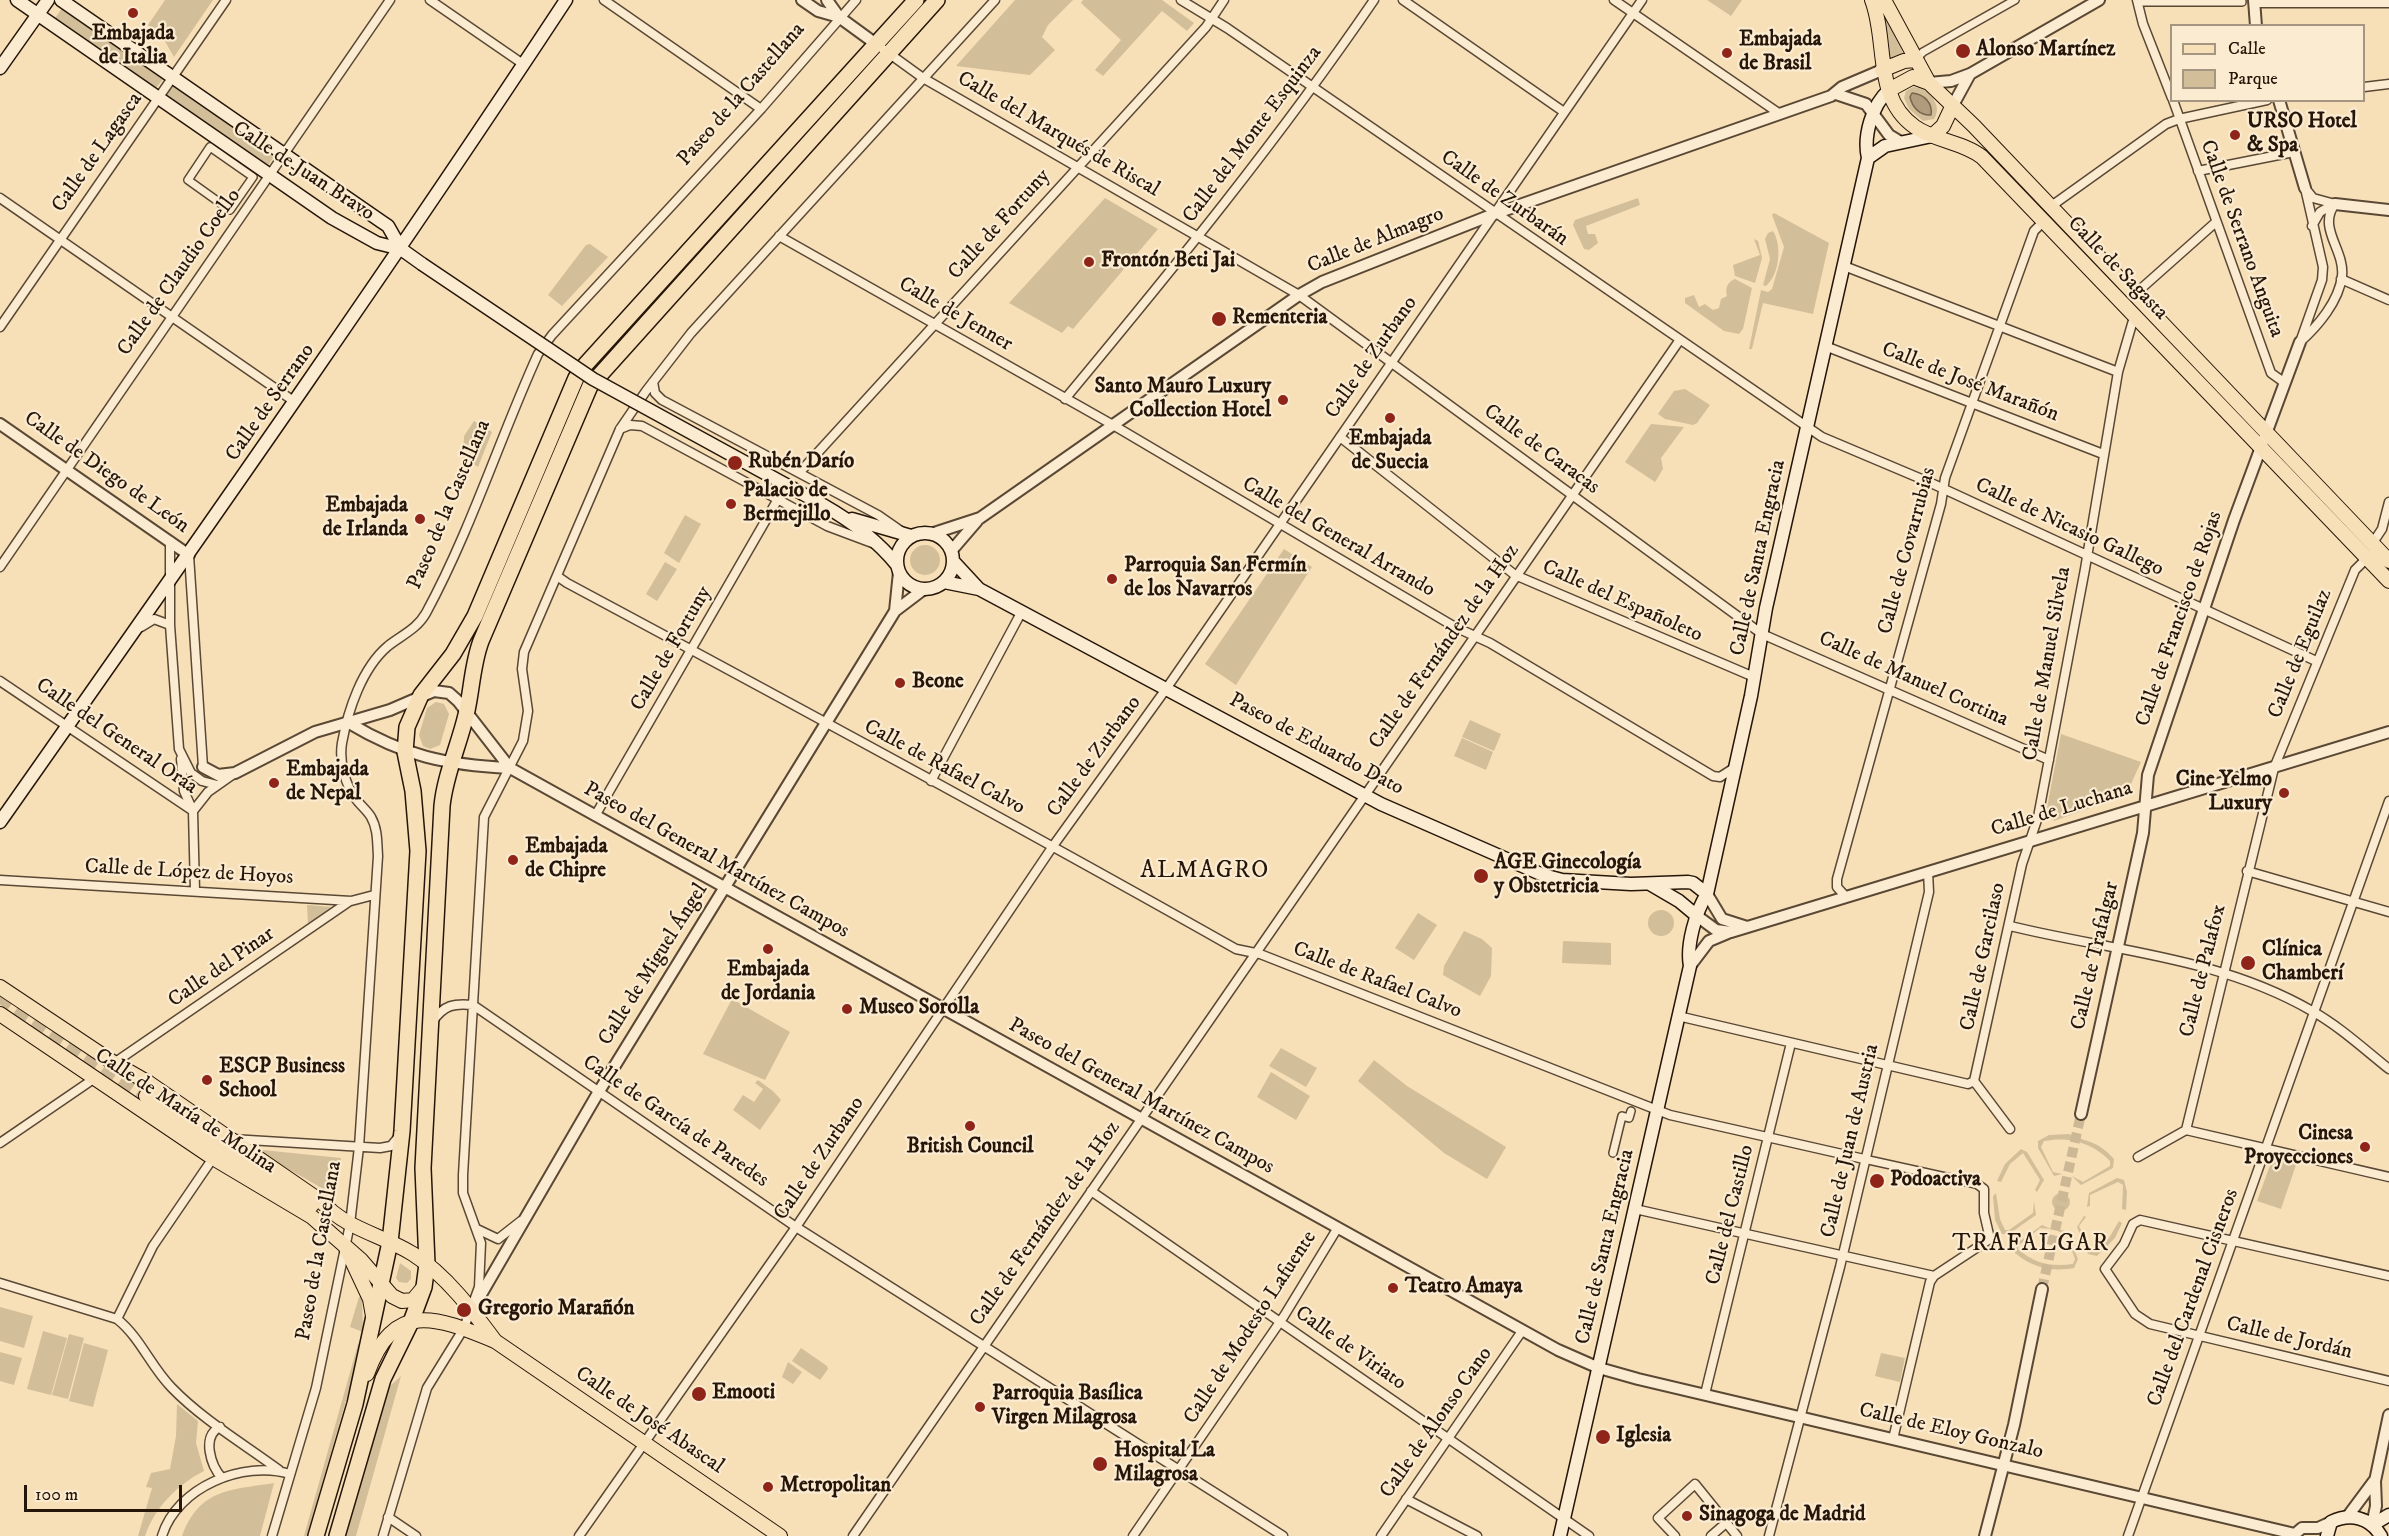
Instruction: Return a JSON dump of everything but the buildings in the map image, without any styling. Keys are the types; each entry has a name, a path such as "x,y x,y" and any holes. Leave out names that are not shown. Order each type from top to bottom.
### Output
{"highway":[{"path":"337,1536 380,1389 411,1322 424,1287 427,1264 423,1168 442,806 466,713 474,664 481,641 590,386 882,49 916,0"},
{"path":"316,1536 356,1404 390,1242 402,1131 418,851 414,791 405,752 406,727 421,695 453,654 475,615 576,378 586,364 882,49 937,0"}],"main road":[{"name":"Calle de Juan Bravo","path":"17,0 332,218 370,240 401,249"},
{"path":"0,68 48,0"},
{"name":"Calle de Juan Bravo","path":"61,0 388,226 401,249"},
{"name":"Calle de Serrano","path":"0,822 170,583 401,249 566,0"},
{"name":"Calle de Sagasta","path":"1872,0 1877,14 1882,70 1902,115 1915,127 1932,136 1977,154 2389,581"},
{"name":"Calle de Sagasta","path":"1884,0 1929,83 2135,294 2389,561"},
{"path":"1882,70 1904,61 1915,60"},
{"path":"1874,111 1889,90 1913,77 1929,83"},
{"path":"1868,158 1885,146 1899,141 1932,136 1943,126 1952,106"},
{"name":"Calle de Santa Engracia","path":"1560,1536 1690,966 1688,959 1699,906 1707,894 1807,428 1868,158 1866,147 1874,111"},
{"path":"401,249 592,379 842,516 882,546 912,586 924,589 944,582 951,573 953,556 946,540 934,533 922,532 907,535 842,516"},
{"path":"898,569 900,546 907,535"},
{"name":"Paseo de Eduardo Dato","path":"953,556 980,589"},
{"name":"Paseo de Eduardo Dato","path":"944,582 980,589 1364,795 1553,878 1650,884 1672,881 1693,883 1707,894"},
{"path":"1650,884 1679,901 1697,916"},
{"name":"Calle de María de Molina","path":"0,987 114,1064 149,1083 322,1202 331,1212"},
{"name":"Calle de María de Molina","path":"0,1014 213,1158 312,1217 345,1246 392,1296 402,1301 412,1300 424,1287"},
{"name":"Calle de María de Molina","path":"146,1096 263,1177 368,1234 390,1242 427,1264 472,1310 495,1341"},
{"path":"368,1234 383,1228 393,1213"},
{"path":"345,1246 370,1299 373,1329"},
{"path":"356,1404 379,1345 397,1328 411,1322 438,1319 495,1341"},
{"name":"Calle de José Abascal","path":"495,1341 780,1536"},
{"path":"2372,1525 2389,1515"},
{"path":"2328,1536 2331,1522 2348,1516 2360,1518 2372,1525 2381,1536"}],"street":[{"name":"Calle de Lagasca","path":"0,327 226,0"},
{"name":"Calle de Claudio Coello","path":"0,567 390,0"},
{"path":"430,0 524,64"},
{"path":"604,0 761,109"},
{"path":"802,0 818,11 839,17"},
{"path":"826,0 839,17 882,49"},
{"name":"Paseo de la Castellana","path":"272,1536 316,1388 350,1224 359,1147 378,856 376,830 370,815 347,785 342,744 358,689 372,662 388,646 417,626 427,611 472,518 538,354 552,335 761,109 856,0"},
{"path":"383,1536 429,1382 464,1328 472,1310 482,1260 477,1229 463,1193 463,1175 484,817 520,749 527,721 527,698 522,669 524,652 620,429 653,382 691,333 995,0"},
{"name":"Calle de Zurbarán","path":"1181,0 1807,428"},
{"name":"Calle de Fortuny","path":"800,472 1212,20 1224,0"},
{"name":"Calle del Monte Esquinza","path":"1065,399 1199,237 1313,89 1374,0"},
{"path":"1403,0 1564,112"},
{"path":"1614,0 1780,114"},
{"name":"Calle de Zurbano","path":"579,1536 796,1227 1053,846 1166,689 1642,0"},
{"path":"1915,60 1923,52 2014,0"},
{"path":"1929,83 1951,81 1970,74 2099,0"},
{"path":"2138,1 2242,2"},
{"name":"Calle de Serrano Anguita","path":"2138,1 2170,93"},
{"path":"2256,24 2254,2 2389,3"},
{"name":"Calle del Marqués de Riscal","path":"882,49 923,78 1299,295"},
{"name":"Calle de Almagro","path":"934,533 980,518 1299,295 1322,282 1494,214 1836,94 1842,87 1882,70"},
{"path":"1952,106 1970,74"},
{"path":"2365,87 2389,84"},
{"path":"1836,94 1861,100 1874,111 1883,128 1899,141"},
{"name":"Calle de Serrano Anguita","path":"2173,102 2271,373 2285,382"},
{"path":"2050,207 2166,124 2179,118 2257,102"},
{"path":"2262,447 2301,342 2322,280 2324,267 2312,226 2305,188 2279,102"},
{"path":"210,147 253,177 230,210 188,180 210,147"},
{"path":"2198,171 2294,152"},
{"path":"2305,188 2313,198 2335,204 2389,210"},
{"path":"0,198 295,402"},
{"path":"2312,226 2320,212 2335,204"},
{"path":"2301,342 2322,321 2341,279 2342,272 2328,221 2335,204"},
{"name":"Calle de Covarrubias","path":"1846,897 1837,887 1837,879 1944,489 1945,478 2034,231 2043,222"},
{"path":"2135,294 2216,222"},
{"name":"Calle de Jenner","path":"779,236 1113,425"},
{"path":"1844,266 2118,372"},
{"path":"2341,279 2389,300"},
{"name":"Calle de Caracas","path":"1299,295 1762,634"},
{"name":"Calle de Manuel Silvela","path":"2030,840 2038,817 2049,760 2118,372 2134,317"},
{"name":"Calle de Fernández de la Hoz","path":"853,1536 1476,635 1515,575 1679,341"},
{"name":"Calle de José Marañón","path":"1826,346 2103,454"},
{"path":"653,382 655,393 662,400 800,472 887,520 907,535"},
{"name":"Calle de Diego de León","path":"0,424 189,555"},
{"path":"620,429 630,425 642,426 826,526 882,546"},
{"name":"Calle del General Arrando","path":"1113,425 1279,525 1455,627 1476,635 1713,776 1720,777 1734,768"},
{"name":"Calle de Nicasio Gallego","path":"1807,428 1822,437 1944,489 2316,661"},
{"name":"Calle del Españoleto","path":"1340,437 1515,575 1754,677"},
{"name":"Calle de Francisco de Rojas","path":"2145,806 2148,776 2203,609 2262,447"},
{"name":"Calle de Fortuny","path":"595,816 778,499"},
{"path":"2372,544 2382,529 2389,502"},
{"name":"Calle de Almagro","path":"953,556 980,518"},
{"path":"170,541 170,625 184,791 194,812 195,891"},
{"path":"189,555 203,767 218,776 235,773 310,734 390,711 421,695 444,692 458,701 510,768"},
{"name":"Calle de Eguilaz","path":"2274,768 2355,570 2367,558"},
{"name":"Calle de Miguel Ángel","path":"895,611 898,569"},
{"name":"Calle de Rafael Calvo","path":"557,576 567,584 1053,846 1236,949 1255,954 1656,1110 1768,1138 1864,1158"},
{"name":"Calle de Miguel Ángel","path":"472,1310 598,1093 895,611 924,589"},
{"path":"931,781 1022,611"},
{"path":"134,634 154,619 170,625"},
{"name":"Calle de Manuel Cortina","path":"1762,634 2049,760"},
{"name":"Calle del General Oráa","path":"0,681 194,812 201,799 235,773"},
{"path":"349,723 405,752 452,764 510,768"},
{"name":"Calle de Luchana","path":"1731,932 2389,732"},
{"path":"182,757 191,774 202,781 217,785"},
{"name":"Paseo del General Martínez Campos","path":"510,768 1522,1331 1599,1368"},
{"name":"Calle de Palafox","path":"2186,1130 2247,871 2274,768"},
{"name":"Calle del Cardenal Cisneros","path":"2128,1536 2389,801"},
{"name":"Calle de Trafalgar","path":"2081,1114 2143,833 2145,806"},
{"name":"Calle de Garcilaso","path":"1974,1081 2022,864 2030,840"},
{"path":"2247,871 2389,912"},
{"name":"Calle de Juan de Austria","path":"1769,1536 1802,1417 1931,886 1928,872"},
{"name":"Calle de López de Hoyos","path":"0,880 351,901 374,894"},
{"path":"1707,894 1722,918 1748,927"},
{"name":"Calle del Pinar","path":"114,1064 351,901"},
{"path":"1697,916 1716,930 1731,932"},
{"path":"2010,926 2223,971 2314,1012 2389,1068"},
{"name":"Calle de Santa Engracia","path":"1690,966 1709,941 1731,932"},
{"path":"431,1023 446,1006 459,1003 473,1005"},
{"name":"Calle de García de Paredes","path":"473,1005 796,1227 1283,1536"},
{"path":"1678,1017 1968,1083 1974,1081 2010,1129"},
{"name":"Calle del Castillo","path":"1705,1395 1791,1043"},
{"path":"0,1143 95,1078"},
{"path":"1613,1153 1622,1116 1629,1118 1631,1111"},
{"path":"2138,1156 2186,1130 2389,1177"},
{"path":"229,1138 380,1148 391,1146 402,1131"},
{"path":"117,1319 153,1246 213,1158"},
{"path":"1864,1158 1977,1184 1984,1189 1984,1213 1990,1238 1988,1242 1934,1276 1930,1282 1893,1439"},
{"name":"Calle de Viriato","path":"1091,1191 1589,1536"},
{"path":"1635,1209 1934,1276"},
{"name":"Calle de Miguel Ángel","path":"477,1229 498,1239 524,1219"},
{"name":"Calle de Jordán","path":"2234,1241 2140,1220 2133,1224 2124,1244 2106,1265 2106,1273 2139,1318 2150,1324 2389,1381"},
{"name":"Calle de Modesto Lafuente","path":"1133,1536 1280,1322 1337,1229"},
{"path":"2234,1241 2389,1276"},
{"path":"0,1282 117,1319 129,1330 170,1386 220,1427 279,1470 290,1474"},
{"path":"1985,1536 2042,1290"},
{"name":"Calle de Alonso Cano","path":"1380,1536 1522,1331"},
{"name":"Calle de Eloy Gonzalo","path":"1599,1368 2296,1535 2302,1528 2318,1528 2331,1522"},
{"path":"2372,1525 2376,1506 2375,1481 2389,1415"},
{"path":"220,1427 211,1435 209,1446 217,1473 222,1478"},
{"path":"162,1536 165,1526 179,1507 195,1493 222,1478 248,1472 279,1470"},
{"path":"2348,1516 2375,1481"},
{"path":"1675,1536 1658,1518 1695,1484 1737,1536"},
{"path":"1406,1499 1477,1536"},
{"path":"388,1517 416,1536"},
{"path":"1711,1536 1726,1523"}],"green space":[{"path":"165,0 213,0 174,57 163,38 148,25"},
{"path":"1015,0 1073,0 1048,25 1042,37 1055,50 1030,75 956,66"},
{"path":"1083,0 1162,0 1194,23 1187,31 1162,11 1103,76 1095,70 1121,40 1081,3"},
{"path":"1707,0 1742,0 1731,16"},
{"path":"62,8 164,78 156,88 53,21"},
{"path":"1884,17 1903,53 1890,58"},
{"path":"174,85 275,155 267,167 165,98"},
{"path":"1913,87 1928,93 1937,108 1934,119 1923,121 1909,109 1904,98 1906,91","holes":["1911,93 1928,103 1931,115 1914,108"]},
{"name":"Frontón Beti Jai","path":"1105,198 1158,229 1073,329 1068,326 1062,333 1009,303"},
{"path":"1638,198 1640,205 1586,226 1588,234 1595,234 1598,243 1589,250 1584,249 1573,225 1575,220"},
{"path":"1774,213 1829,243 1813,314 1763,303 1752,349 1749,349 1761,290 1768,292 1772,289 1784,247 1772,215"},
{"path":"1773,231 1778,244 1777,267 1771,281 1766,286 1763,285 1770,259 1765,239 1768,233"},
{"path":"1754,239 1758,241 1762,258 1755,283 1735,276 1733,265 1760,255"},
{"path":"590,244 608,257 562,306 548,295 586,245"},
{"path":"1735,279 1752,288 1743,329 1739,334 1724,331 1685,303 1685,298 1694,295 1699,307 1705,304 1713,310 1719,308 1721,299 1727,296 1728,284"},
{"path":"1685,389 1710,405 1693,425 1665,419 1658,414 1674,391"},
{"path":"474,421 492,432 478,467 463,458 464,436"},
{"path":"1651,424 1684,427 1661,458 1663,469 1655,482 1625,462"},
{"path":"685,515 701,524 679,563 664,553"},
{"path":"925,545 936,549 940,560 936,571 925,575 914,571 910,560 914,549"},
{"path":"1284,549 1312,567 1236,685 1205,664"},
{"path":"665,562 677,569 657,601 646,594"},
{"path":"436,702 444,704 449,714 440,745 430,749 423,746 419,735 427,708"},
{"path":"1470,720 1501,734 1494,751 1462,737"},
{"path":"2061,734 2141,762 2126,795 2054,821 2046,813"},
{"path":"1462,738 1493,752 1486,770 1454,756"},
{"path":"308,905 332,907 308,924"},
{"path":"1661,910 1670,914 1674,923 1670,932 1661,936 1652,932 1648,923 1652,914"},
{"path":"1418,913 1437,925 1414,960 1395,948"},
{"path":"1464,931 1482,939 1492,948 1491,976 1480,996 1443,975 1444,966"},
{"path":"1563,941 1611,943 1611,965 1562,963"},
{"path":"732,999 790,1032 765,1080 703,1054"},
{"path":"1281,1048 1317,1068 1306,1087 1269,1066"},
{"path":"1374,1060 1407,1086 1506,1147 1487,1179 1444,1153 1358,1081"},
{"path":"1271,1072 1310,1096 1296,1120 1257,1097"},
{"path":"758,1080 781,1100 760,1130 733,1110 743,1095 754,1102 763,1089 755,1083"},
{"path":"2069,1134 2102,1148 2114,1159 2113,1168 2081,1185 2072,1176 2083,1182 2110,1166 2110,1161 2096,1150 2080,1142 2062,1139 2044,1141 2041,1147 2053,1172 2062,1174 2054,1176 2038,1148 2038,1141 2049,1135"},
{"path":"253,1149 341,1158 334,1195"},
{"path":"2021,1149 2027,1152 2044,1180 2037,1192 2035,1190 2040,1180 2023,1153 2010,1164 2001,1182 1997,1181 2005,1164"},
{"path":"2273,1157 2297,1162 2281,1209 2257,1201"},
{"path":"2117,1178 2124,1180 2127,1192 2126,1210 2122,1209 2123,1185 2118,1182 2090,1195 2090,1206 2087,1207 2089,1193"},
{"path":"1996,1193 2000,1219 2005,1230 2009,1230 2033,1213 2034,1201 2036,1215 2009,1234 2002,1234 1995,1220 1993,1196"},
{"path":"2061,1193 2068,1195 2070,1202 2068,1209 2061,1211 2054,1209 2052,1202 2054,1195"},
{"path":"2084,1216 2086,1217 2079,1226 2090,1250 2094,1252 2109,1238 2119,1221 2122,1223 2115,1238 2097,1256 2088,1254 2077,1227"},
{"path":"2042,1225 2051,1229 2040,1228 2019,1245 2018,1249 2044,1263 2073,1264 2075,1259 2066,1234 2059,1232 2060,1230 2066,1231 2078,1259 2074,1268 2043,1268 2015,1253 2016,1244"},
{"path":"400,1263 411,1271 411,1279 407,1283 399,1282 396,1278"},
{"path":"362,1296 363,1332 350,1327 359,1297"},
{"path":"0,1307 33,1316 24,1348 0,1341"},
{"path":"43,1331 67,1338 51,1395 27,1389"},
{"path":"69,1334 84,1338 68,1399 52,1395"},
{"path":"84,1343 108,1350 93,1407 69,1401"},
{"path":"358,1344 362,1345 307,1536 304,1536"},
{"path":"801,1348 827,1366 828,1369 820,1380 792,1361"},
{"path":"0,1352 22,1358 14,1385 0,1381"},
{"path":"1881,1353 1905,1358 1900,1382 1875,1376"},
{"path":"788,1362 802,1372 793,1384 782,1377"},
{"path":"401,1376 356,1536 346,1536 389,1387"},
{"path":"177,1404 198,1421 196,1443 204,1471 176,1490 161,1506 145,1536 138,1536 152,1488 146,1487 151,1473 170,1469 176,1436"},
{"path":"274,1483 260,1536 182,1536 189,1520 208,1500 231,1490"}],"shaded area":[{"path":"1912,93 1927,100 1931,107 1931,115 1923,114 1915,107 1910,97"}],"tunnel":[{"path":"0,996 146,1096"},
{"path":"2042,1289 2081,1114"}],"place":[{"name":"Embajada de Italia","path":"133,13"},
{"name":"Alonso Martínez","path":"1963,51"},
{"name":"Embajada de Brasil","path":"1727,53"},
{"name":"URSO Hotel & Spa","path":"2235,135"},
{"name":"Frontón Beti Jai","path":"1089,262"},
{"name":"Rementeria","path":"1219,319"},
{"name":"Santo Mauro Luxury Collection Hotel","path":"1283,400"},
{"name":"Embajada de Suecia","path":"1390,418"},
{"name":"Rubén Darío","path":"735,463"},
{"name":"Palacio de Bermejillo","path":"731,504"},
{"name":"Embajada de Irlanda","path":"420,519"},
{"name":"Parroquia San Fermín de los Navarros","path":"1112,579"},
{"name":"Beone","path":"900,683"},
{"name":"Embajada de Nepal","path":"274,783"},
{"name":"Cine Yelmo Luxury","path":"2284,793"},
{"name":"Embajada de Chipre","path":"513,860"},
{"name":"AGE Ginecología y Obstetricia","path":"1481,876"},
{"name":"Embajada de Jordania","path":"768,949"},
{"name":"Clínica Chamberí","path":"2248,963"},
{"name":"Museo Sorolla","path":"847,1009"},
{"name":"ESCP Business School","path":"207,1080"},
{"name":"British Council","path":"970,1126"},
{"name":"Cinesa Proyecciones","path":"2365,1147"},
{"name":"Podoactiva","path":"1877,1181"},
{"name":"Teatro Amaya","path":"1393,1288"},
{"name":"Gregorio Marañón","path":"464,1310"},
{"name":"Emooti","path":"699,1394"},
{"name":"Parroquia Basílica Virgen Milagrosa","path":"980,1407"},
{"name":"Iglesia","path":"1603,1437"},
{"name":"Hospital La Milagrosa","path":"1100,1464"},
{"name":"Metropolitan","path":"768,1487"},
{"name":"Sinagoga de Madrid","path":"1687,1516"}],"district":[{"name":"ALMAGRO","path":"1205,872"},
{"name":"TRAFALGAR","path":"2031,1245"}]}
